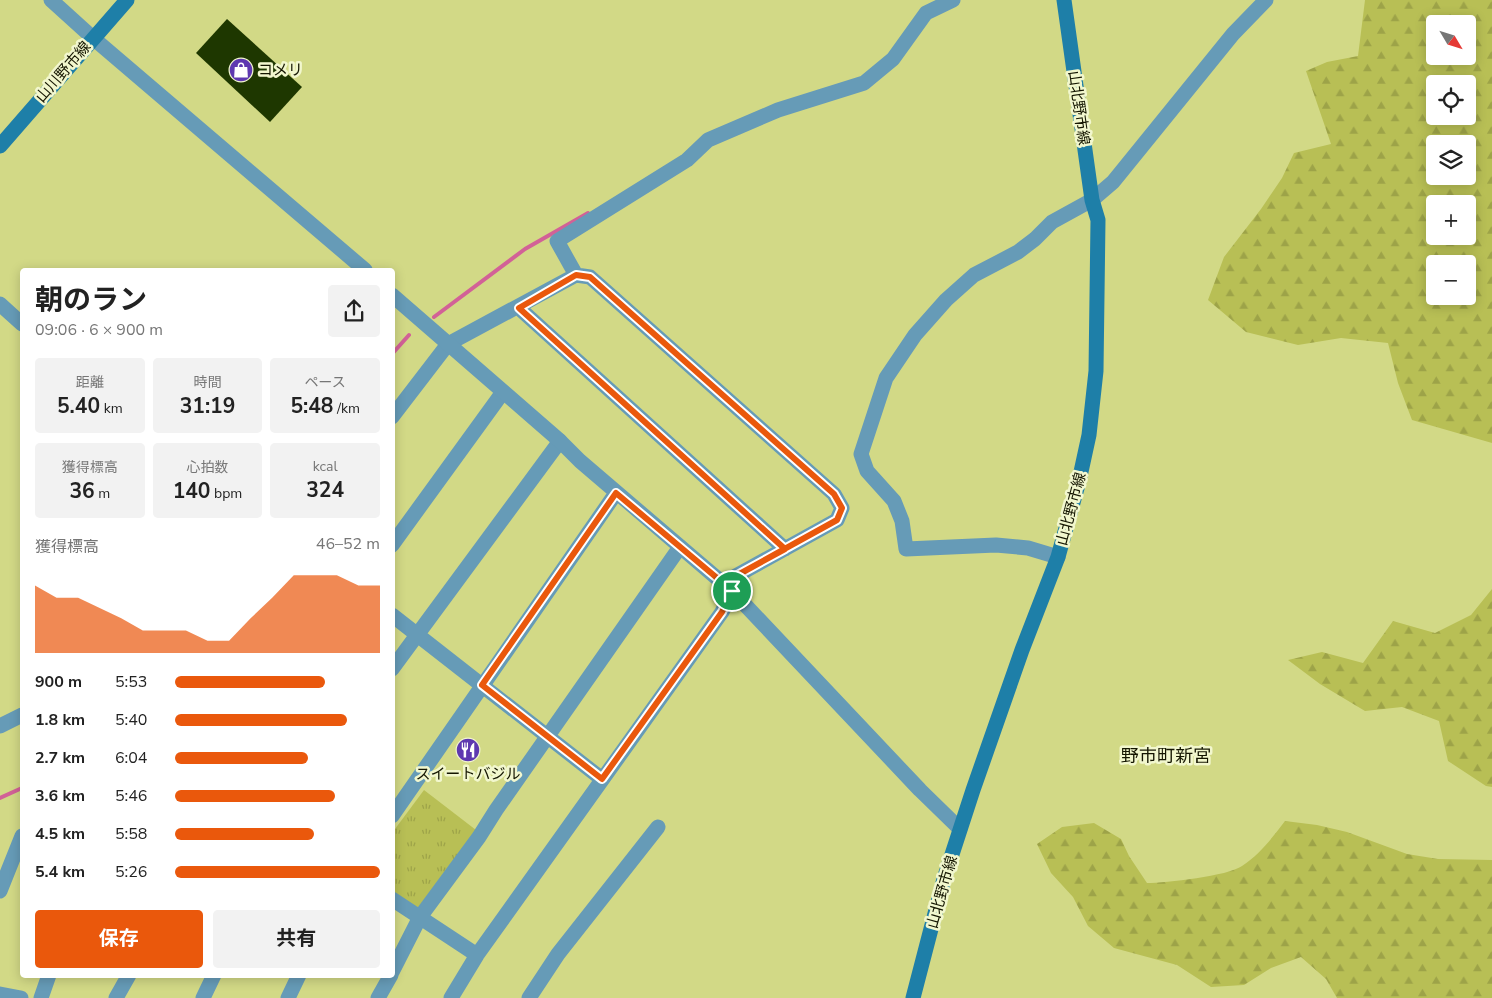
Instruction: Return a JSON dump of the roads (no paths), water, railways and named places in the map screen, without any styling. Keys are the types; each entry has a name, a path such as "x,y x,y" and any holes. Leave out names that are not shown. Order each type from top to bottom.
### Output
{"main road":[{"name":"山川野市線","path":"0,146 127,0"},
{"name":"山北野市線","path":"913,998 960,830 1022,650 1058,557 1089,436 1096,371 1098,220 1092,200 1064,0"}],"street":[{"path":"51,0 363,268"},
{"path":"576,275 557,241 687,160 708,140 778,110 864,83 893,59 926,13 953,0"},
{"path":"1058,557 1028,548 996,545 906,549 902,522 894,501 867,471 861,454 886,378 915,335 946,300 974,275 1018,252 1052,222 1092,200 1113,182 1233,34 1266,0"},
{"path":"395,413 448,344 519,308 576,275 590,277 834,494 842,508 837,520 785,549 728,587 722,612 477,955 451,998"},
{"path":"395,298 560,441 616,493 728,587 960,830"},
{"path":"0,304 20,322"},
{"path":"519,308 785,549"},
{"path":"395,541 503,392"},
{"path":"395,665 560,441"},
{"path":"395,812 616,493"},
{"path":"395,966 420,917 479,837 680,547"},
{"path":"395,617 602,779"},
{"path":"0,726 20,716"},
{"path":"529,998 558,954 658,827"},
{"path":"0,891 20,841"},
{"path":"395,901 477,955"},
{"path":"41,998 48,978"},
{"path":"116,998 127,978"},
{"path":"203,998 213,978"},
{"path":"288,998 298,978"},
{"path":"378,998 389,978"},
{"path":"0,994 21,998"}],"waterway":[{"path":"434,317 525,249 588,213"},
{"path":"395,351 409,335"},
{"path":"0,798 20,789"}],"place":[{"name":"コメリ","path":"241,70"},
{"name":"スイートバジル","path":"468,750"}],"district":[{"name":"野市町新宮","path":"1166,756"}]}
